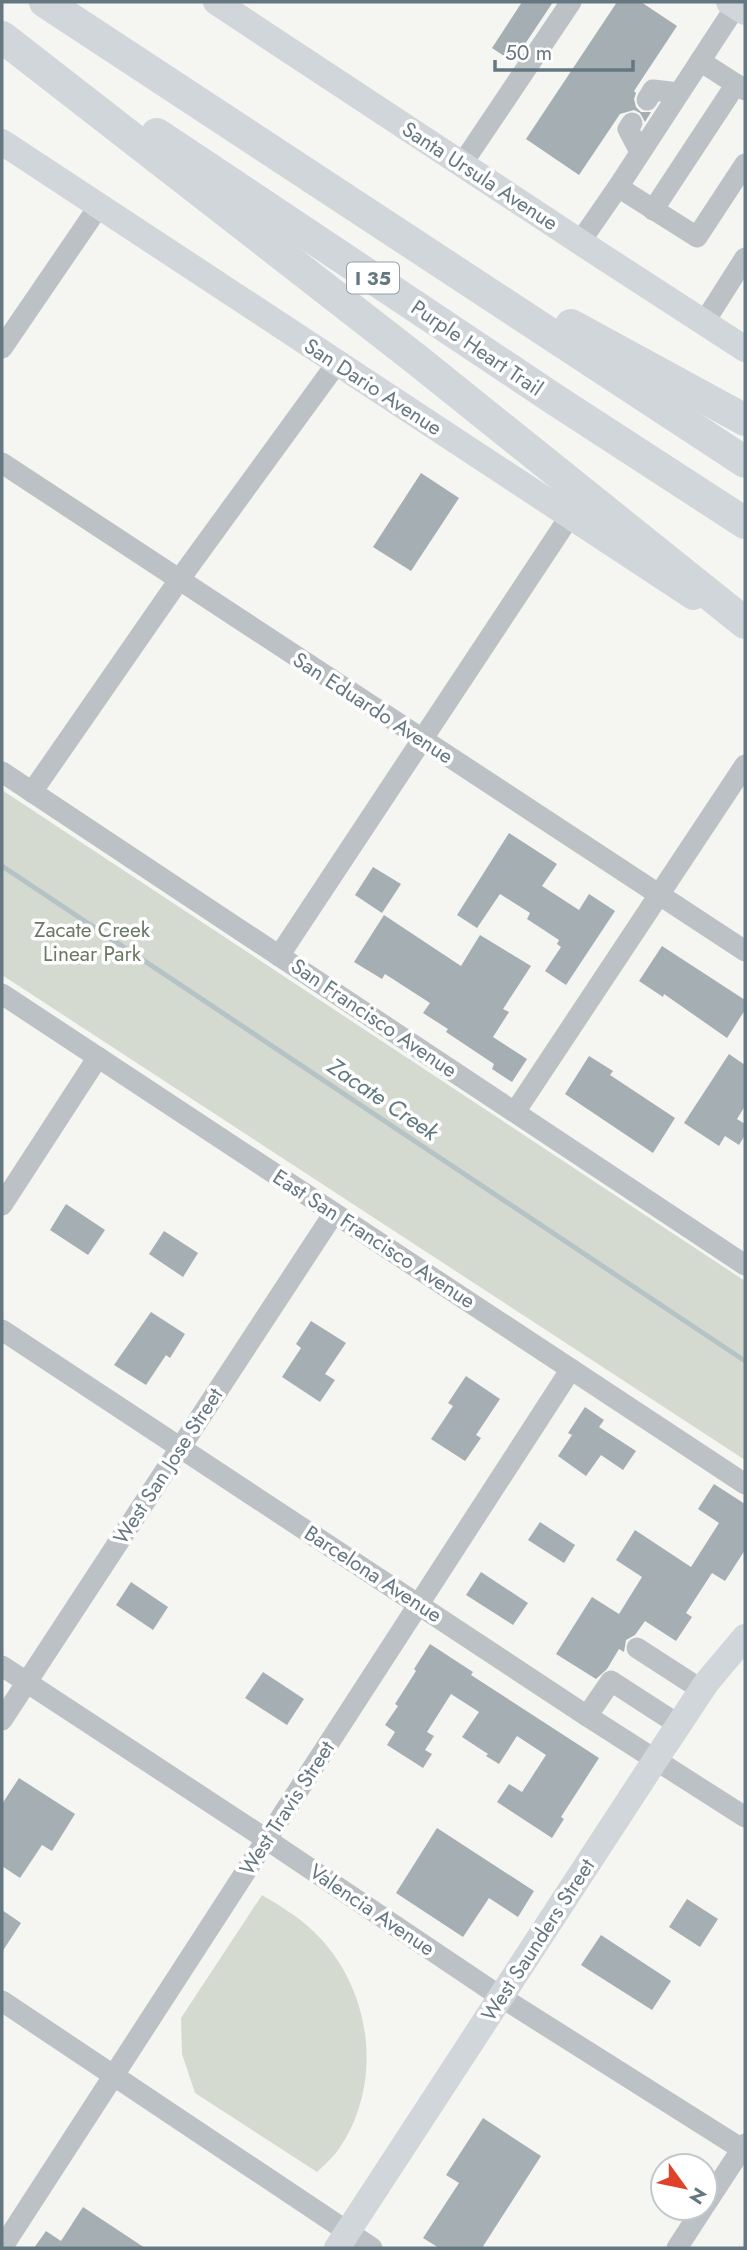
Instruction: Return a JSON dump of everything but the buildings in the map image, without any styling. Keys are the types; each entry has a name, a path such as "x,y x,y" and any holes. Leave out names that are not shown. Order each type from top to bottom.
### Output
{"highway":[{"name":"I 35","path":"45,2 745,462"},
{"name":"Purple Heart Trail","path":"2,30 519,376 745,523"},
{"path":"2,37 416,359 745,623"},
{"path":"354,205 745,420"}],"main road":[{"name":"Santa Ursula Avenue","path":"229,5 580,243 745,349"},
{"name":"San Dario Avenue","path":"2,142 745,632"},
{"name":"West Saunders Street","path":"342,2240 678,1725 702,1690 745,1637"}],"street":[{"path":"462,164 571,2"},
{"path":"580,243 737,7"},
{"path":"653,210 741,87 700,61"},
{"path":"647,100 653,90 680,93"},
{"path":"632,123 628,129 640,152"},
{"path":"618,187 697,237 745,164"},
{"path":"2,348 99,206"},
{"path":"705,321 744,263"},
{"path":"32,792 179,580 337,363"},
{"name":"San Eduardo Avenue","path":"2,463 745,951"},
{"path":"279,956 569,516"},
{"path":"515,1112 745,765"},
{"name":"San Francisco Avenue","path":"2,772 745,1265"},
{"name":"East San Francisco Avenue","path":"2,994 745,1484"},
{"path":"2,1205 98,1057"},
{"name":"West San Jose Street","path":"2,1720 334,1213"},
{"name":"Barcelona Avenue","path":"2,1330 587,1716 745,1816"},
{"name":"West Travis Street","path":"2,2248 571,1369"},
{"path":"637,1648 702,1690"},
{"name":"Valencia Avenue","path":"2,1666 500,1997 744,2148"},
{"path":"587,1716 611,1681 678,1725"},
{"path":"2,2001 114,2075 342,2240 372,2248"},
{"path":"719,2185 744,2148"},
{"path":"677,2248 694,2222"}],"green space":[{"name":"Zacate Creek Linear Park","path":"2,790 745,1281 745,1460 2,975"},
{"path":"262,1895 301,1921 322,1940 353,1989 362,2016 366,2073 361,2101 351,2128 336,2153 317,2172 195,2093 182,2054 181,2018"}],"waterway":[{"name":"Zacate Creek","path":"2,866 745,1361"}]}
